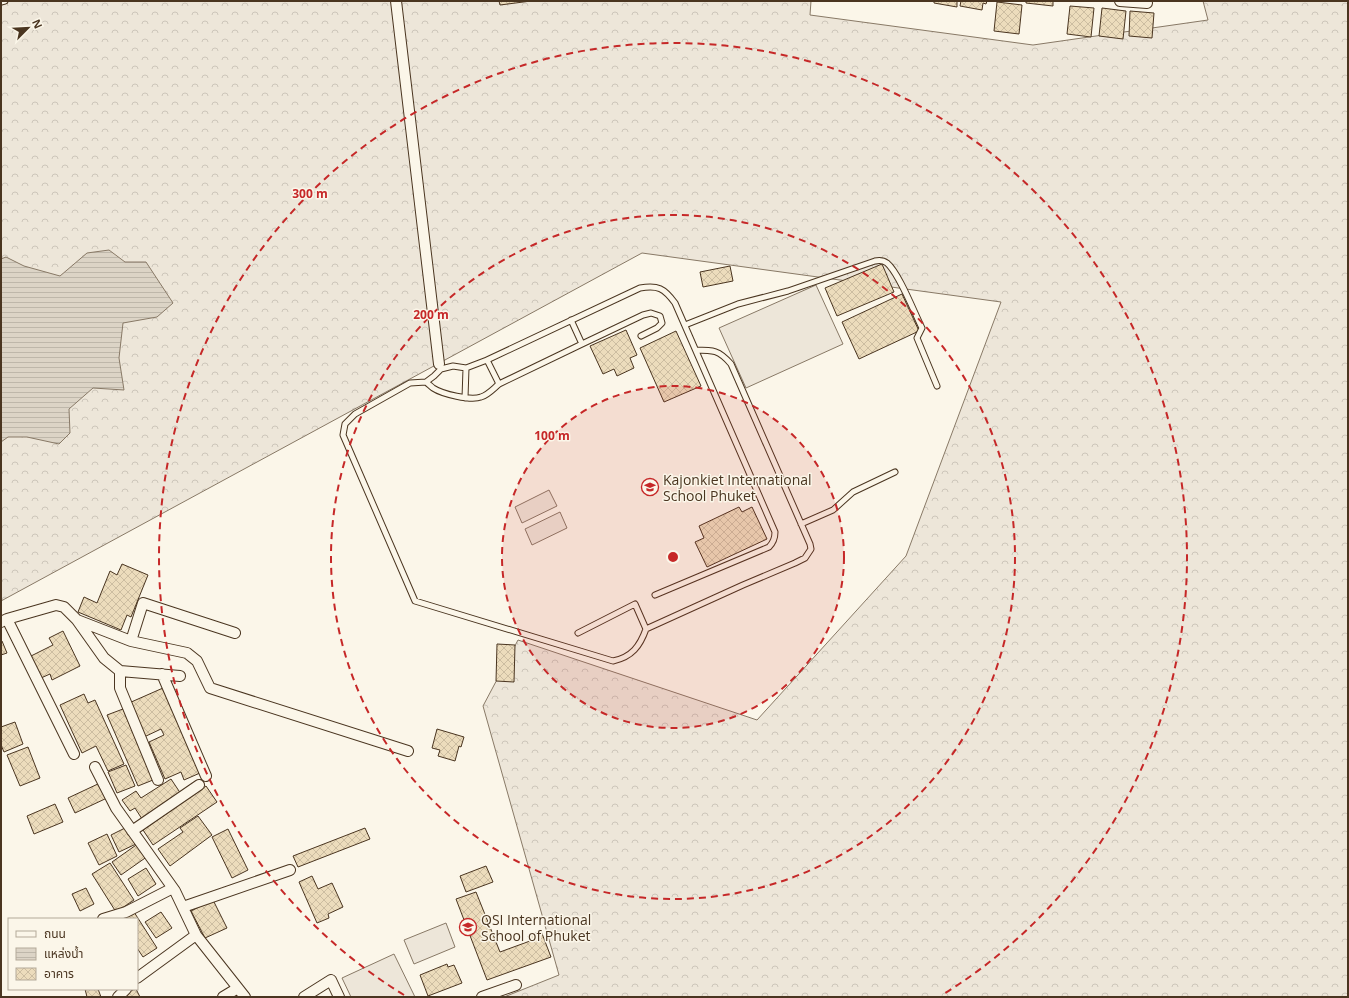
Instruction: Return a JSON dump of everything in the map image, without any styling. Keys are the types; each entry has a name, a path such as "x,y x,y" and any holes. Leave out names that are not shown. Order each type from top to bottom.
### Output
{"street":[{"path":"396,1 440,366"},
{"path":"1120,1 1147,3"},
{"path":"131,641 143,603 235,633"},
{"path":"74,754 4,621 56,605 64,607 77,620 104,658 120,671 180,676"},
{"path":"77,620 131,641 187,653 197,661 210,688 408,751"},
{"path":"120,671 120,688 158,780"},
{"path":"162,674 206,776"},
{"path":"95,767 116,808 173,888 196,935 245,997"},
{"path":"132,831 199,785"},
{"path":"183,907 290,870"},
{"path":"106,918 126,912 173,888"},
{"path":"138,977 196,935"},
{"path":"304,997 331,980 339,997"},
{"path":"482,997 516,985"},
{"path":"223,997 238,988"}],"lane":[{"path":"1,2 5,1"},
{"path":"685,326 738,304 788,291 867,263 880,260 886,263 895,273 922,328 917,338 937,386"},
{"path":"578,633 635,604 646,629 642,641 636,649 621,659 614,661 415,601 343,435 344,424 355,414 410,383 426,382 434,376 440,366 466,368 487,360 640,288 650,286 661,288 675,303 775,532 775,538 769,547 655,595"},
{"path":"426,382 433,388 465,398 479,398 487,395 499,384 643,315 651,313 660,316 662,323 657,328 641,336"},
{"path":"571,320 582,344"},
{"path":"646,629 795,563 805,558 811,549 802,524 731,364 724,356 713,350 696,350"},
{"path":"487,360 499,384"},
{"path":"465,398 466,368"},
{"path":"802,524 833,510 853,492 895,472"}],"green space":[{"path":"1,1 811,1 810,15 1033,45 1208,20 1203,1 1348,1 1348,997 504,997 559,975 483,706 518,640 757,720 906,556 1001,302 642,253 1,601"},
{"path":"816,285 843,344 746,388 719,328"},
{"path":"549,490 557,506 522,523 515,507"},
{"path":"560,512 567,528 532,545 525,529"},
{"path":"446,923 455,947 414,964 404,940"},
{"path":"394,954 415,997 351,997 342,978"}],"water":[{"path":"109,250 125,262 146,262 173,303 157,317 123,323 119,358 124,390 93,388 69,409 70,433 59,444 27,437 8,437 1,442 1,259 6,257 24,266 60,276 87,253"}],"building":[{"path":"499,1 531,1 500,5"},
{"path":"934,1 957,1 957,7 934,3"},
{"path":"961,1 987,1 986,4 983,3 982,10 960,6"},
{"path":"1026,1 1053,1 1053,6 1026,3"},
{"path":"997,2 1022,5 1019,34 994,31"},
{"path":"1070,6 1094,8 1091,37 1067,34"},
{"path":"1102,8 1126,11 1123,39 1099,36"},
{"path":"1130,11 1154,13 1152,38 1129,36"},
{"path":"882,264 894,292 837,316 825,288"},
{"path":"730,266 733,281 703,287 700,272"},
{"path":"902,294 919,331 859,359 842,322"},
{"path":"626,330 637,355 630,358 634,368 617,376 614,369 603,374 590,346"},
{"path":"676,331 701,386 664,402 640,348"},
{"path":"739,507 742,512 752,507 767,539 707,567 695,542 704,538 699,526"},
{"path":"122,564 148,575 131,617 127,615 121,630 78,612 84,597 97,603 110,571 117,575"},
{"path":"63,631 80,666 52,680 50,674 41,678 31,656 53,645 49,638"},
{"path":"2,641 7,653 1,655 1,642"},
{"path":"497,644 515,645 514,682 496,681"},
{"path":"163,688 200,773 184,780 181,772 165,779 149,742 164,735 161,729 144,737 129,703"},
{"path":"84,694 88,703 95,700 124,764 108,771 96,746 82,753 60,705"},
{"path":"123,709 153,780 138,786 107,715"},
{"path":"15,722 23,744 4,752 1,745 1,727"},
{"path":"437,729 464,737 461,747 459,746 455,761 438,756 440,750 432,748"},
{"path":"28,747 40,778 20,786 7,755"},
{"path":"126,765 135,786 117,793 108,772"},
{"path":"171,779 181,794 142,819 135,808 130,811 122,800 136,791 141,798"},
{"path":"100,783 107,798 75,813 68,798"},
{"path":"206,786 217,802 153,845 143,830"},
{"path":"55,804 63,822 34,834 27,816"},
{"path":"198,816 212,835 170,866 158,849 183,832 180,828"},
{"path":"127,827 136,844 119,852 111,835"},
{"path":"365,828 370,839 298,867 293,856"},
{"path":"228,829 248,870 232,878 212,837"},
{"path":"107,834 117,856 99,865 88,843"},
{"path":"139,843 148,856 121,875 112,862"},
{"path":"110,863 134,900 116,912 92,874"},
{"path":"486,866 493,882 466,892 460,876"},
{"path":"146,868 156,884 138,896 128,879"},
{"path":"312,876 318,889 332,883 343,907 328,914 329,918 317,923 299,882"},
{"path":"86,888 94,904 80,911 72,894"},
{"path":"476,892 500,952 530,941 528,936 541,931 551,957 487,980 456,899"},
{"path":"213,900 227,928 205,938 191,911"},
{"path":"134,912 138,918 124,918"},
{"path":"161,912 172,928 156,938 145,922"},
{"path":"138,918 157,948 143,957 138,950"},
{"path":"447,964 448,967 454,965 462,983 428,996 420,975"},
{"path":"85,990 98,990 101,997 87,997"},
{"path":"133,990 136,990 140,997 124,997 123,995"}],"place":[{"name":"Kajonkiet International School Phuket","path":"650,487"},
{"name":"QSI International School of Phuket","path":"468,927"}]}
